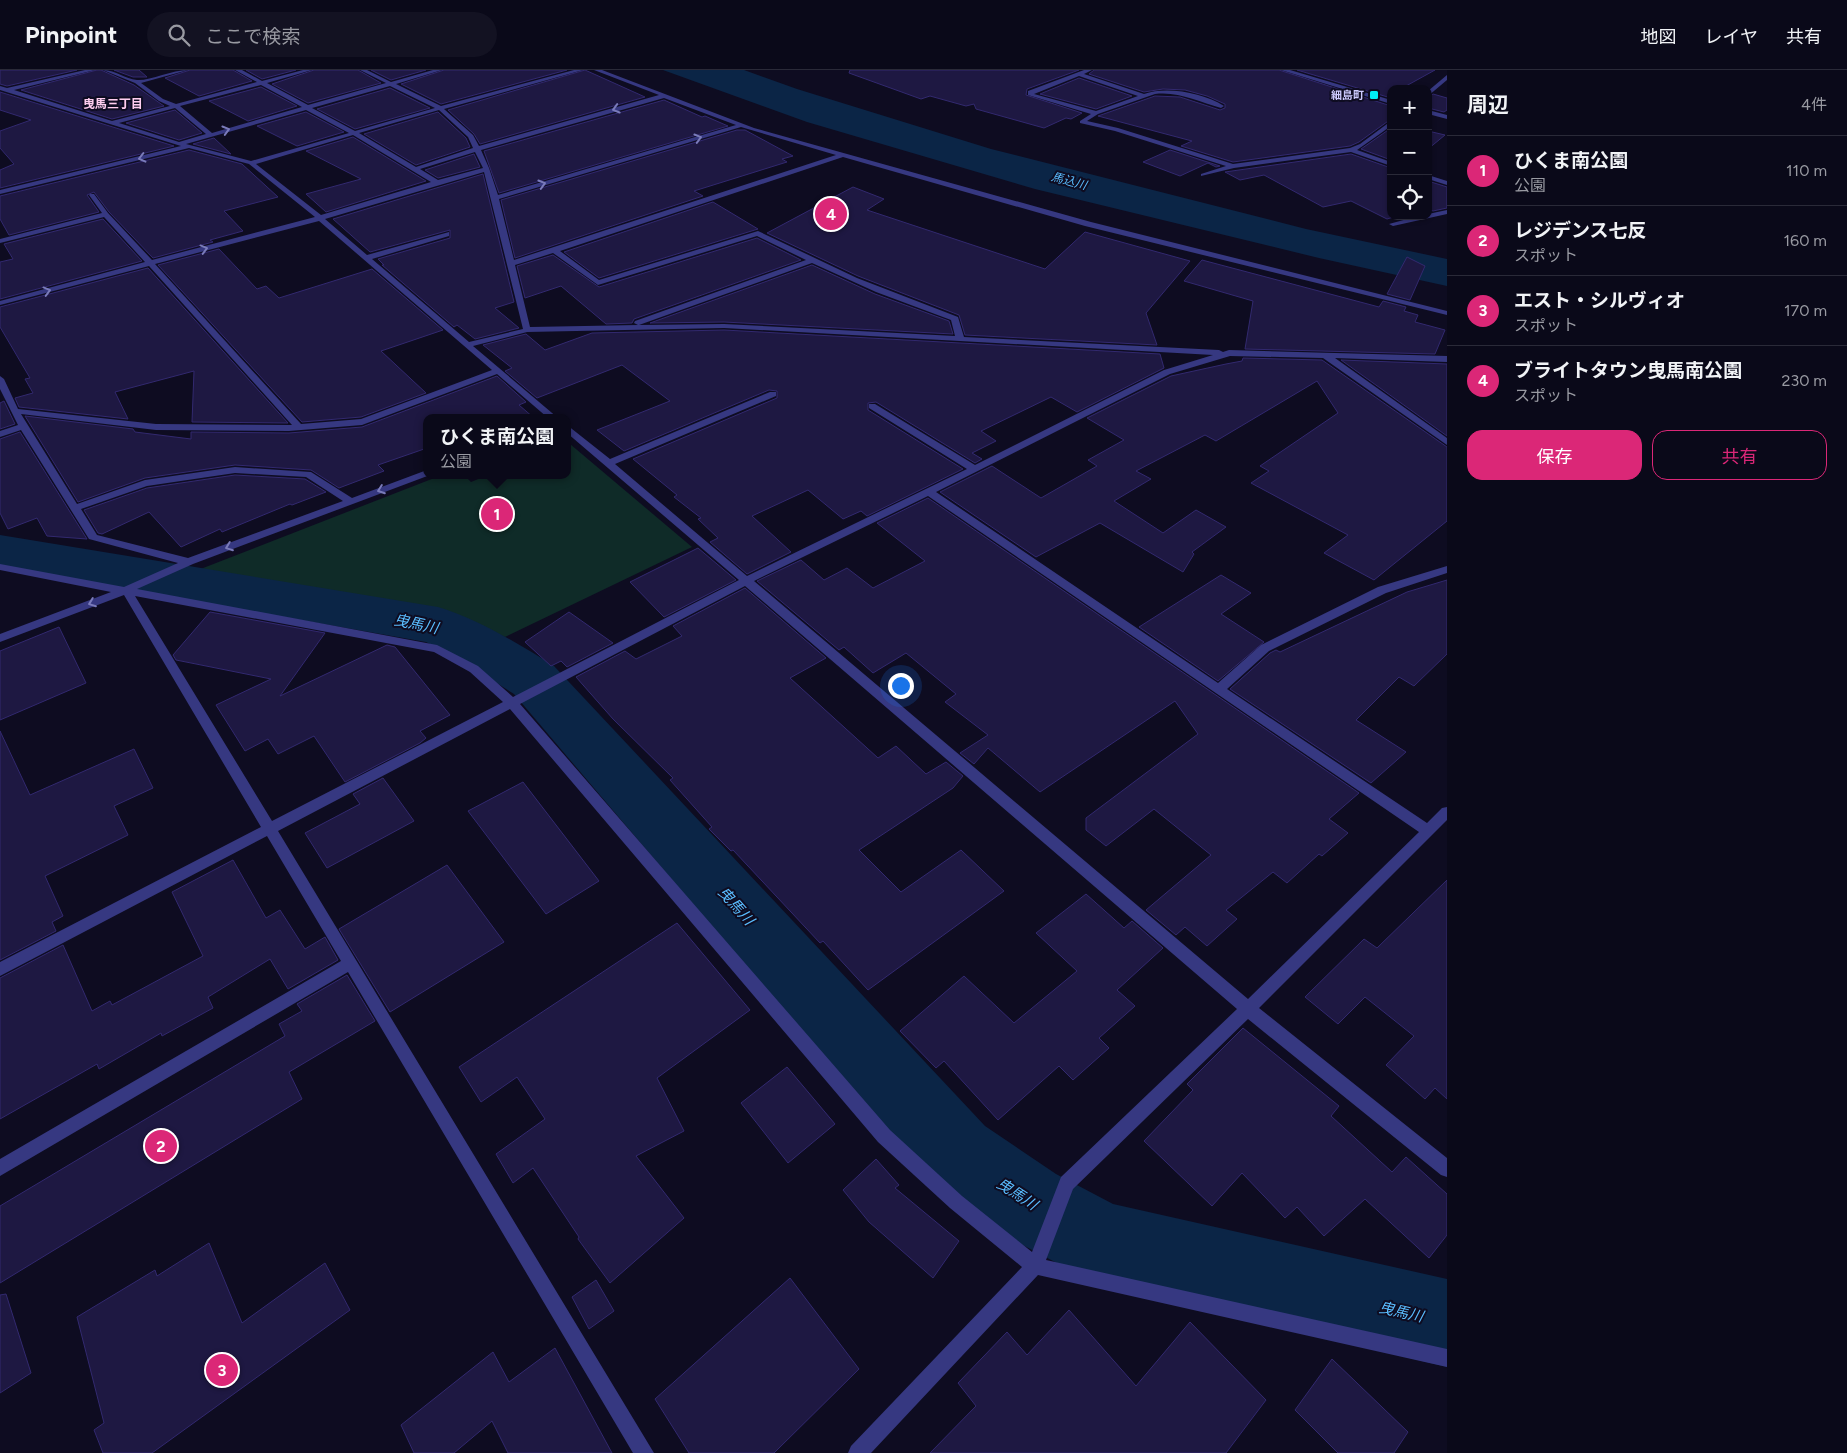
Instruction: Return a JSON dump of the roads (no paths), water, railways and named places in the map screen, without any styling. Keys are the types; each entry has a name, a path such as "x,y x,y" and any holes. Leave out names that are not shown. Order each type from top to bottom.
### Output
{"street":[{"path":"3,89 92,70"},
{"path":"106,70 137,82 162,100 176,106 211,135"},
{"path":"137,82 185,70"},
{"path":"238,70 354,133 438,182"},
{"path":"112,123 310,70"},
{"path":"363,70 440,108 471,136 486,169 495,198 527,330"},
{"path":"179,144 438,70"},
{"path":"251,163 440,108 580,70"},
{"path":"597,70 742,125 1088,224 1236,262 1447,312"},
{"path":"1089,70 1030,92 1031,95 1096,113"},
{"path":"1284,70 1387,101"},
{"path":"1079,74 1144,96"},
{"path":"1432,90 1447,77"},
{"path":"1438,84 1447,86"},
{"path":"3,89 179,144 251,163 320,218 467,346 549,414"},
{"path":"1221,106 1181,93 1153,92 1096,113 1082,122 1116,130 1234,166"},
{"path":"415,169 477,149 663,96"},
{"path":"1432,113 1447,117"},
{"path":"495,198 742,125"},
{"path":"1203,175 1234,166 1351,150 1362,145 1387,126"},
{"path":"0,192 189,146"},
{"path":"1351,150 1387,163"},
{"path":"510,264 844,154"},
{"path":"0,303 320,218 486,169"},
{"path":"1432,178 1447,183"},
{"path":"92,195 106,214 299,427"},
{"path":"1432,215 1447,212"},
{"path":"0,240 106,214"},
{"path":"1393,224 1410,220"},
{"path":"554,250 598,283 758,232 812,261 880,292 955,319 960,338"},
{"path":"366,258 446,234"},
{"path":"626,328 812,261"},
{"path":"467,346 527,330 724,326 1229,353 1447,359"},
{"path":"0,969 746,581 974,470 1167,372 1229,353"},
{"path":"1326,356 1447,442"},
{"path":"16,411 156,427 299,427 362,422 498,371"},
{"path":"0,379 24,426 93,537 190,562"},
{"path":"609,463 773,394"},
{"path":"872,406 974,470"},
{"path":"0,434 24,426"},
{"path":"571,431 1248,1009 1447,1169"},
{"path":"74,508 145,483 235,470 308,474 350,502"},
{"path":"0,638 132,587 190,562 423,475"},
{"path":"929,492 1428,831"},
{"path":"0,567 132,587 437,649 474,669 519,700 884,1136 956,1202 1035,1266 1447,1358"},
{"path":"1219,689 1265,648 1382,590 1447,568"},
{"path":"132,587 268,829 644,1453"},
{"path":"858,1453 1035,1266 1043,1241 1067,1183 1248,1009 1447,812"},
{"path":"0,1168 350,964"}],"water":[{"name":"馬込川","path":"663,70 744,70 797,89 991,149 1306,229 1447,259 1447,286 1319,258 1035,189 807,122"}],"waterway":[{"name":"曳馬川","path":"0,551 438,626 480,646 534,680 957,1154 1027,1203 1103,1243 1447,1323"}],"place":[{"name":"細島町","path":"1374,95"},
{"name":"ブライトタウン曳馬南公園","path":"831,214"},
{"name":"ひくま南公園","path":"497,514"},
{"name":"レジデンス七反","path":"161,1146"},
{"name":"エスト・シルヴィオ","path":"222,1370"}],"district":[{"name":"曳馬三丁目","path":"113,104"}]}
